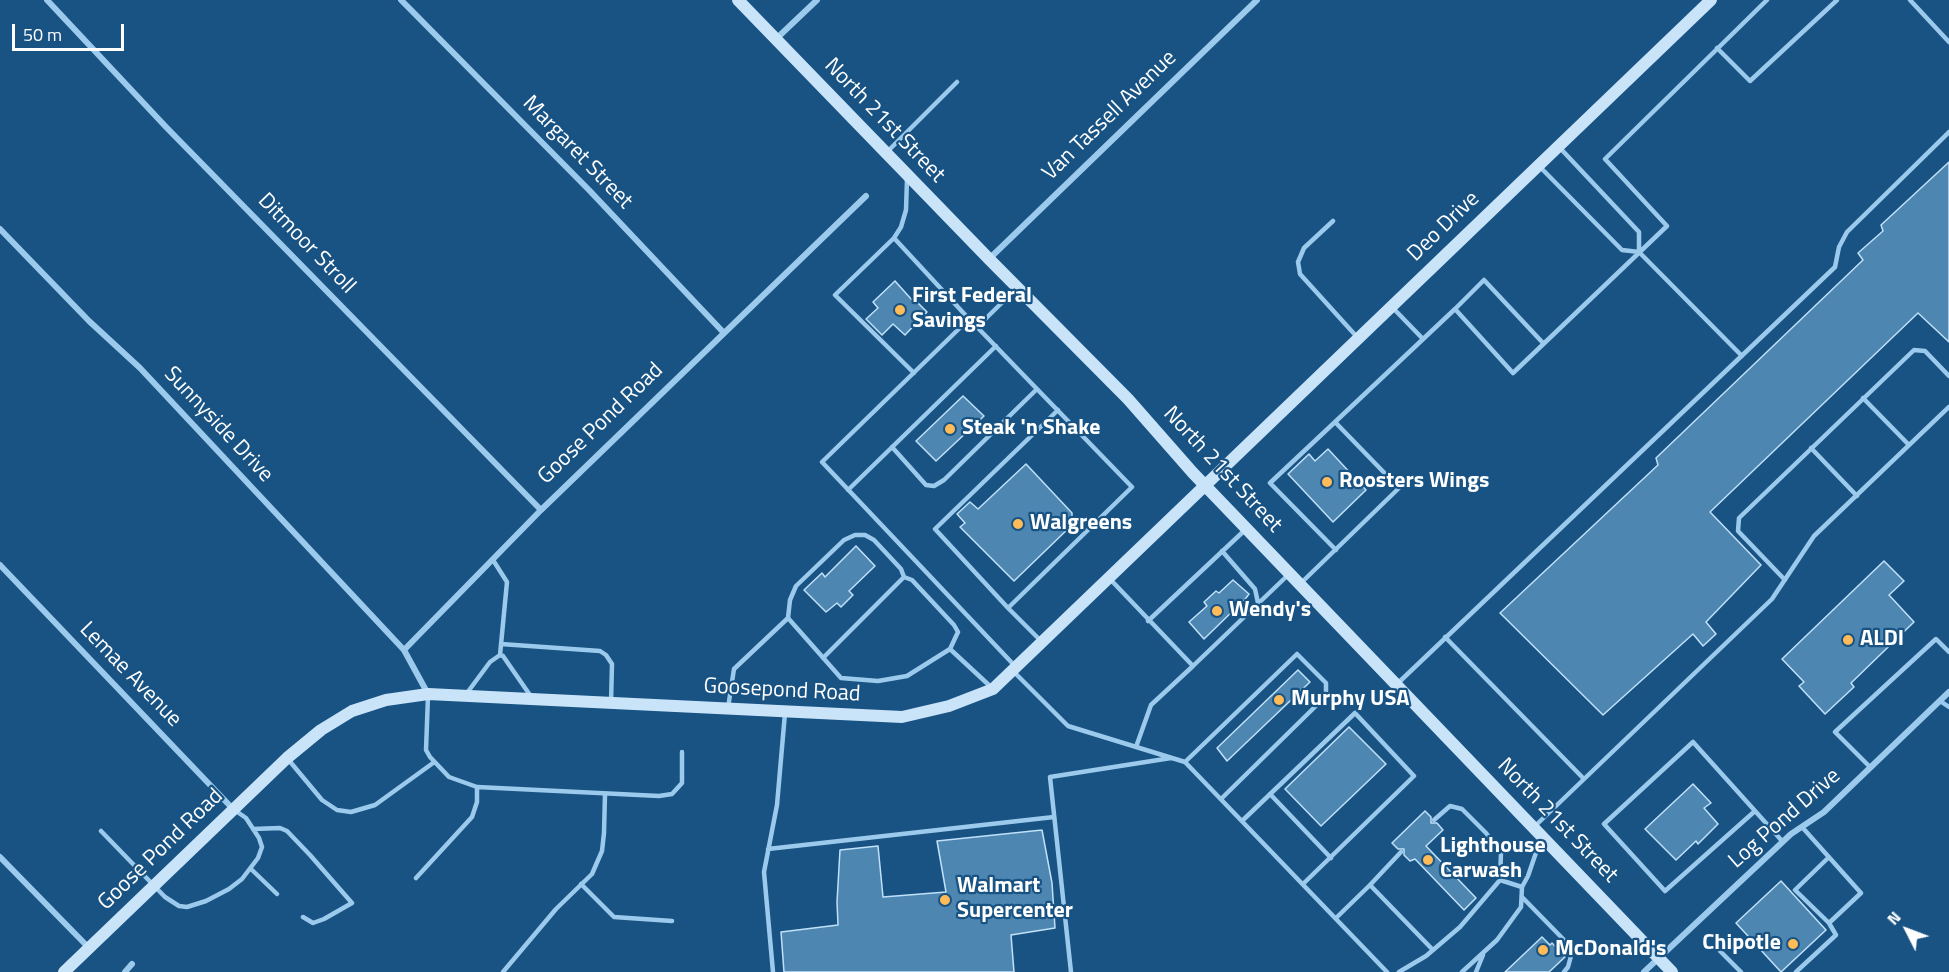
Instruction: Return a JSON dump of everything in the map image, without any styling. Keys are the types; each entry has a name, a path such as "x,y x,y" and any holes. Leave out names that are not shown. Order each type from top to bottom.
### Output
{"street":[{"name":"Ditmoor Stroll","path":"47,0 174,135 541,510"},
{"name":"Margaret Street","path":"401,0 589,190 724,333"},
{"name":"North 21st Street","path":"738,0 1128,399 1247,529 1672,972"},
{"path":"775,40 817,0"},
{"name":"Van Tassell Avenue","path":"989,259 1257,0"},
{"name":"Deo Drive","path":"1206,485 1711,0"},
{"name":"Goose Pond Road","path":"405,650 541,510 866,196"},
{"name":"Sunnyside Drive","path":"0,229 89,321 140,368 405,650"},
{"name":"Goosepond Road","path":"287,758 321,730 352,711 386,700 428,694 902,717 949,706 993,689 1206,485"},
{"name":"Lemae Avenue","path":"0,565 233,809"},
{"path":"405,650 428,694"},
{"name":"Log Pond Drive","path":"1644,972 1783,842 1824,812 1949,692"},
{"name":"Goose Pond Road","path":"64,972 287,758"},
{"path":"0,857 89,948"},
{"path":"125,972 132,964"}],"lane":[{"path":"1455,309 1513,373 1667,226 1605,159 1767,0"},
{"path":"1717,48 1750,81 1837,0"},
{"path":"1910,0 1949,42"},
{"path":"886,153 957,82"},
{"path":"1396,685 1835,267 1839,247 1847,232 1949,132"},
{"path":"1558,147 1639,232 1639,252"},
{"path":"1539,165 1622,250 1639,252 1742,356"},
{"path":"907,175 906,210 901,227 894,238 835,295 914,373"},
{"path":"1333,221 1304,248 1299,262 1300,274 1359,339"},
{"path":"894,238 1132,487 1008,608"},
{"path":"1336,550 1270,483 1484,280 1543,343"},
{"path":"977,327 1017,287"},
{"path":"1392,307 1423,339"},
{"path":"969,319 822,462 1068,726 1185,762 1388,972"},
{"path":"849,490 996,346"},
{"path":"1785,580 1738,531 1739,518 1914,350 1925,351 1949,376"},
{"path":"892,447 926,485 934,486 944,480 1037,389"},
{"path":"1863,398 1909,445"},
{"path":"1462,972 1497,940 1521,907 1522,887 1528,876 1538,831 1584,779 1772,599 1814,536 1949,407"},
{"path":"1042,642 935,529 1058,410"},
{"path":"1300,584 1399,488 1335,422"},
{"path":"1811,448 1857,496"},
{"path":"1148,621 1247,529"},
{"path":"728,710 734,669 788,618 790,600 796,586 844,540 855,535 865,535 874,540 901,569 904,578"},
{"path":"1222,551 1255,589 1258,603"},
{"path":"465,696 490,662 500,655 507,582 493,560"},
{"path":"1136,747 1151,705 1290,573"},
{"path":"788,618 841,678 878,681 907,676 950,649 958,632 912,580 904,578"},
{"path":"823,658 904,578"},
{"path":"1109,578 1193,666"},
{"path":"1445,637 1584,779"},
{"path":"1870,767 1835,732 1936,639 1949,652"},
{"path":"501,644 600,651 612,664 611,704"},
{"path":"950,649 993,689"},
{"path":"1185,762 1297,654 1326,683 1326,696 1221,799"},
{"path":"500,655 504,656 534,700"},
{"path":"428,694 426,750 434,763 449,777 477,787 659,796 672,794 682,783 682,752"},
{"path":"1940,701 1949,707"},
{"path":"773,972 764,872 777,805 785,712"},
{"path":"1242,820 1355,713 1414,776 1303,884"},
{"path":"1755,812 1665,891 1604,824 1693,742 1783,842"},
{"path":"287,758 322,800 337,810 351,812 375,805 434,763"},
{"path":"1071,972 1050,777 1172,758"},
{"path":"416,878 472,817 477,802 477,787"},
{"path":"503,972 556,909 592,874 602,851 605,794"},
{"path":"1270,794 1331,858"},
{"path":"1399,972 1433,950 1460,927 1500,880 1501,853 1486,833 1462,809 1450,806 1434,820"},
{"path":"101,831 172,902 187,907 206,901 229,889 251,869 262,847 246,818 233,809"},
{"path":"768,849 1054,817"},
{"path":"1802,827 1861,893 1828,923"},
{"path":"254,829 280,828 287,831 352,903 313,923 303,917"},
{"path":"1336,918 1401,852"},
{"path":"1796,972 1836,935 1828,923 1795,890 1829,857"},
{"path":"251,869 277,894"},
{"path":"1500,880 1522,887"},
{"path":"582,884 614,917 672,921"},
{"path":"1370,885 1433,950"},
{"path":"1522,896 1567,943 1571,956 1564,972"},
{"path":"1720,951 1741,972"},
{"path":"1476,972 1484,952"}],"building":[{"path":"1949,162 1949,342 1918,313 1710,512 1761,565 1706,622 1716,634 1703,646 1693,634 1603,715 1500,613 1658,465 1656,458 1863,260 1858,253 1883,231 1881,225"},
{"name":"First Federal Savings","path":"895,281 912,300 913,298 927,312 905,335 893,324 882,335 866,319 878,308 873,302"},
{"name":"Steak 'n Shake","path":"963,396 984,416 936,461 916,441"},
{"name":"Roosters Wings","path":"1328,449 1366,490 1333,522 1288,474 1309,454 1315,461"},
{"name":"Walgreens","path":"1026,464 1072,513 1072,525 1014,581 960,527 965,523 957,514 970,502 978,509"},
{"path":"856,546 875,566 849,591 853,595 841,607 837,603 826,612 804,590 822,573 825,577"},
{"name":"ALDI","path":"1884,561 1904,581 1889,595 1914,622 1851,683 1854,687 1825,714 1799,686 1804,682 1782,659"},
{"name":"Wendy's","path":"1233,580 1249,594 1240,606 1204,639 1189,622 1207,606 1204,602 1216,591 1219,593"},
{"name":"Murphy USA","path":"1298,670 1310,682 1227,761 1217,748"},
{"path":"1349,727 1386,764 1321,826 1285,789"},
{"path":"1693,784 1711,803 1704,808 1718,824 1698,844 1696,841 1676,860 1645,829"},
{"name":"Lighthouse Carwash","path":"1425,811 1431,817 1431,823 1437,823 1443,830 1426,846 1476,898 1464,910 1415,859 1410,861 1404,855 1404,849 1398,849 1392,843"},
{"name":"Walmart Supercenter","path":"1042,830 1052,883 1055,928 1011,935 1014,972 784,972 781,932 838,925 840,850 878,846 883,897 946,892 937,841"},
{"path":"1781,881 1826,930 1781,972 1736,923"},
{"name":"McDonald's","path":"1542,937 1550,945 1552,943 1565,957 1549,972 1505,972"}],"place":[{"name":"First Federal Savings","path":"900,310"},
{"name":"Steak 'n Shake","path":"950,429"},
{"name":"Roosters Wings","path":"1327,482"},
{"name":"Walgreens","path":"1018,524"},
{"name":"Wendy's","path":"1217,611"},
{"name":"ALDI","path":"1848,640"},
{"name":"Murphy USA","path":"1279,700"},
{"name":"Lighthouse Carwash","path":"1428,860"},
{"name":"Walmart Supercenter","path":"945,900"},
{"name":"Chipotle","path":"1793,944"},
{"name":"McDonald's","path":"1543,950"}]}
